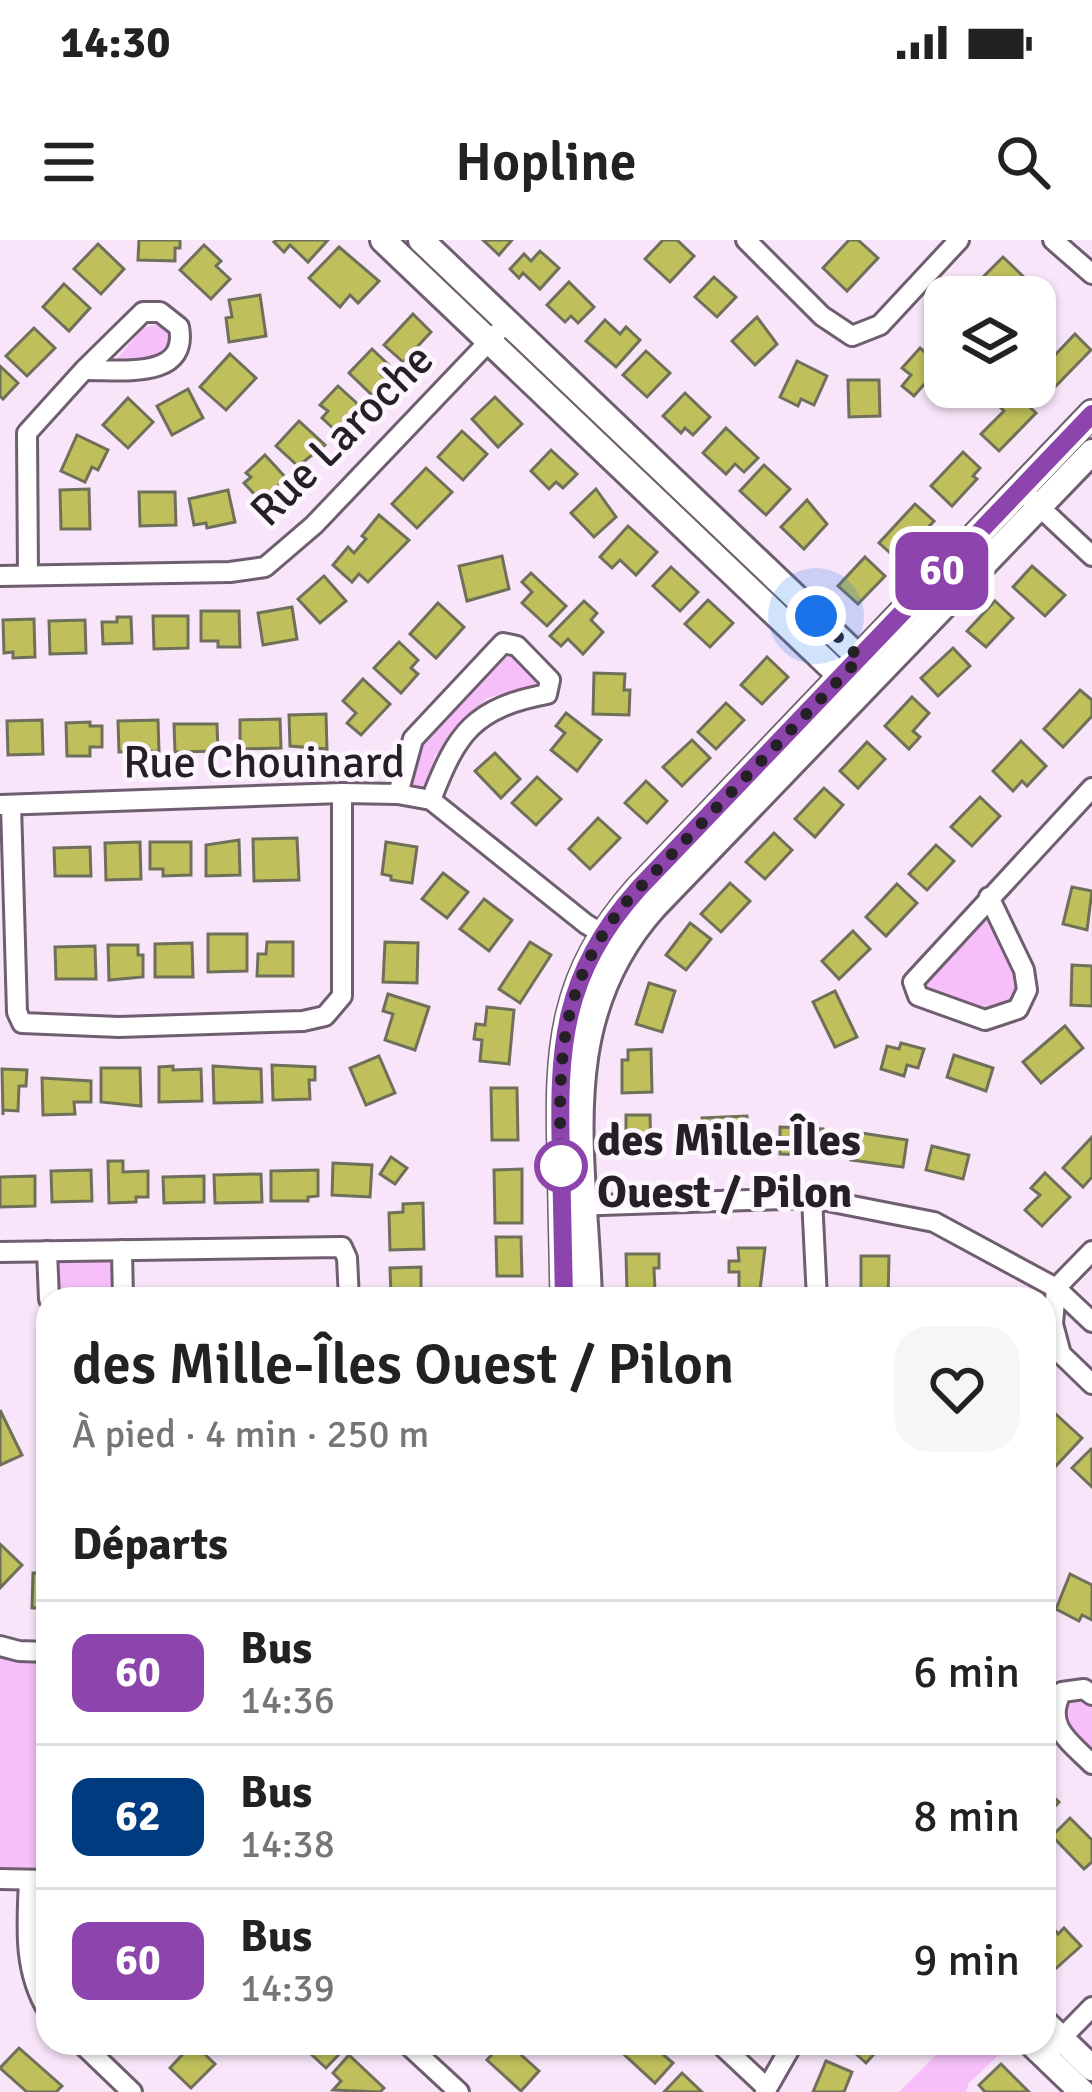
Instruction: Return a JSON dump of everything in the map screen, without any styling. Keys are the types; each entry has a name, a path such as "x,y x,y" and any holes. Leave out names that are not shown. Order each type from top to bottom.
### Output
{"street":[{"path":"382,240 850,685"},
{"path":"421,240 869,666"},
{"path":"746,240 822,316 852,336 880,326 959,240"},
{"path":"1053,240 1092,274"},
{"path":"28,575 27,433 84,370 143,312 160,312 179,327 182,340 170,362 159,368 84,370"},
{"name":"Rue Laroche","path":"0,576 230,572 265,567 314,525 508,322"},
{"path":"587,1287 573,1206 560,1052 579,982 613,940 655,906 850,685 1030,499 1092,413"},
{"path":"1030,499 1092,452"},
{"path":"1030,499 1092,556"},
{"path":"398,794 413,739 503,643 517,646 550,680 547,694 508,701 483,715 449,753 431,800"},
{"path":"989,897 1024,970 1027,990 1018,1009 985,1020 918,997 913,982 989,897 1092,788"},
{"path":"6,806 16,1012 22,1023 119,1027 303,1021 326,1016 342,997 342,794"},
{"name":"Rue Chouinard","path":"6,806 342,794 398,794 431,800 613,940"},
{"path":"573,1206 812,1198 934,1222 1054,1287"},
{"path":"812,1198 816,1287"},
{"path":"565,1287 573,1206"},
{"path":"0,1252 342,1247 349,1287"},
{"path":"122,1250 123,1287"},
{"path":"1092,1250 1056,1288 1092,1322"},
{"path":"47,1251 49,1287"},
{"path":"1056,1337 1060,1354 1092,1384"},
{"path":"0,1646 36,1652"},
{"path":"1056,1705 1062,1692 1084,1689 1092,1695"},
{"path":"1056,1725 1092,1764"},
{"path":"0,1879 36,1880"},
{"path":"36,1893 26,1938 36,1991"},
{"path":"1056,2032 1092,2007"},
{"path":"1056,2047 1092,2068"},
{"path":"93,2055 132,2092"},
{"path":"419,2055 459,2092"},
{"path":"731,2055 766,2090 786,2055"},
{"path":"1056,2055 1082,2092"}],"shaded area":[{"path":"158,324 172,334 163,357 116,360 143,328"},
{"path":"515,656 536,676 535,686 487,698 435,756 426,787 413,785 422,742 502,657"},
{"path":"986,912 1020,974 1016,1004 984,1015 926,993 921,983"},
{"path":"112,1260 113,1287 58,1287 57,1262"},
{"path":"0,1656 36,1663 36,1868 0,1870"},
{"path":"1083,1694 1092,1703 1092,1758 1061,1719 1067,1696"},
{"path":"936,2055 999,2055 969,2083 966,2092 899,2092"}],"building":[{"path":"139,240 180,240 180,248 175,248 175,261 138,260"},
{"path":"277,240 328,240 308,262 290,245 284,252"},
{"path":"483,240 512,240 499,255"},
{"path":"663,240 677,240 694,256 670,282 645,259"},
{"path":"849,240 858,240 878,258 847,291 823,268"},
{"path":"98,244 124,269 101,294 74,269"},
{"path":"204,245 221,261 216,266 230,279 211,299 180,270"},
{"path":"339,247 379,281 358,303 350,295 340,307 309,278"},
{"path":"540,251 559,268 540,289 523,273 519,278 510,269 524,254 531,261"},
{"path":"1003,257 1023,276 984,276"},
{"path":"714,277 736,297 717,317 695,297"},
{"path":"569,282 594,307 578,323 571,316 565,322 547,305"},
{"path":"64,284 90,308 69,331 43,307"},
{"path":"260,295 266,336 229,342 229,300"},
{"path":"413,314 431,332 403,362 384,345"},
{"path":"757,317 777,344 755,365 732,341"},
{"path":"605,320 620,334 626,327 640,340 616,367 586,341"},
{"path":"34,328 55,348 27,376 6,356"},
{"path":"1075,334 1091,350 1056,386 1056,354"},
{"path":"920,348 924,352 924,385 914,396 902,386 911,375 902,368"},
{"path":"372,349 389,365 381,374 387,379 372,395 349,373"},
{"path":"646,351 670,373 647,397 623,375"},
{"path":"230,354 256,378 226,410 200,387"},
{"path":"797,361 827,376 814,405 801,399 798,406 780,397"},
{"path":"0,366 18,383 3,399 0,396"},
{"path":"848,380 879,380 880,416 849,417"},
{"path":"338,386 360,406 336,431 322,418 328,411 320,405"},
{"path":"188,389 203,418 172,435 157,406"},
{"path":"685,393 710,417 693,435 685,428 681,433 663,416"},
{"path":"495,397 522,424 498,447 472,419"},
{"path":"128,398 153,422 128,448 103,425"},
{"path":"1001,408 1031,408 1036,413 999,451 981,434 1004,411"},
{"path":"299,421 325,445 298,466 276,446"},
{"path":"726,428 758,458 744,472 735,464 726,474 703,453"},
{"path":"462,431 487,454 463,480 438,457"},
{"path":"77,435 108,450 85,482 61,471"},
{"path":"551,450 577,474 563,488 556,482 549,489 531,471"},
{"path":"963,452 980,468 973,476 977,479 952,506 931,486"},
{"path":"265,455 286,478 261,501 244,483 251,477 246,473"},
{"path":"764,465 790,489 766,515 740,491"},
{"path":"426,468 452,492 417,528 392,504"},
{"path":"89,489 90,529 61,529 60,490"},
{"path":"596,489 616,517 594,537 571,513"},
{"path":"228,490 235,522 207,528 206,523 194,525 189,499"},
{"path":"139,492 175,492 176,525 140,526"},
{"path":"807,500 827,524 804,549 781,527"},
{"path":"915,504 934,521 898,560 879,543"},
{"path":"379,515 409,540 368,582 359,574 352,582 333,565 348,547 354,553"},
{"path":"628,526 657,552 636,575 620,560 612,568 600,557"},
{"path":"502,556 509,589 467,601 459,566"},
{"path":"865,557 885,576 858,604 838,586"},
{"path":"1032,566 1065,595 1045,616 1013,587"},
{"path":"671,567 698,592 680,611 653,586"},
{"path":"531,573 566,606 547,626 522,603 532,592 522,582"},
{"path":"324,576 346,601 320,623 298,599"},
{"path":"708,600 733,623 710,647 685,624"},
{"path":"584,601 597,613 591,620 603,632 583,654 568,639 561,646 550,636"},
{"path":"995,601 1013,618 986,647 967,631"},
{"path":"438,603 464,627 436,658 410,634"},
{"path":"292,607 297,639 263,645 258,613"},
{"path":"201,611 239,611 240,647 201,641"},
{"path":"153,616 188,616 188,648 154,649"},
{"path":"117,617 131,617 132,643 103,644 102,622 117,622"},
{"path":"34,619 35,657 13,658 13,652 4,653 3,620"},
{"path":"85,620 86,653 50,654 49,621"},
{"path":"399,642 418,660 411,668 418,674 401,693 374,668"},
{"path":"953,648 970,666 938,696 921,678"},
{"path":"767,657 788,677 762,704 741,685"},
{"path":"594,673 625,674 629,715 593,714"},
{"path":"363,679 390,704 361,735 347,723 356,713 343,701"},
{"path":"1080,690 1092,700 1092,716 1063,747 1044,729"},
{"path":"912,697 929,713 913,731 920,737 909,749 885,726"},
{"path":"726,703 744,720 716,749 698,732"},
{"path":"566,713 601,740 577,771 551,750 565,733 556,726"},
{"path":"326,714 327,749 290,746 289,715"},
{"path":"280,719 281,748 240,749 240,720"},
{"path":"42,720 43,754 8,755 7,721"},
{"path":"158,720 159,751 119,752 118,721"},
{"path":"90,722 90,726 102,726 102,747 90,747 90,756 67,756 66,723"},
{"path":"174,724 217,724 218,751 175,752"},
{"path":"692,740 710,758 682,786 663,767"},
{"path":"1021,741 1046,766 1027,786 1022,781 1013,791 993,771"},
{"path":"867,742 885,759 858,788 840,771"},
{"path":"495,753 520,779 501,798 475,771"},
{"path":"537,777 561,799 536,825 512,803"},
{"path":"646,781 667,801 647,823 625,803"},
{"path":"824,788 843,805 815,837 795,819"},
{"path":"980,797 1000,816 972,846 951,827"},
{"path":"598,818 620,838 590,869 569,849"},
{"path":"774,833 792,850 765,879 746,862"},
{"path":"297,838 299,880 254,881 253,839"},
{"path":"239,840 240,875 206,876 206,845"},
{"path":"140,842 141,879 106,880 105,843"},
{"path":"150,842 191,842 191,875 163,876 163,869 150,869"},
{"path":"386,842 417,847 412,883 382,874"},
{"path":"936,845 954,861 927,890 909,874"},
{"path":"90,847 91,876 55,876 54,848"},
{"path":"443,873 468,892 447,918 422,899"},
{"path":"730,883 750,901 721,932 701,914"},
{"path":"897,884 917,903 886,936 866,917"},
{"path":"1072,887 1092,891 1087,930 1063,924"},
{"path":"484,899 512,920 489,951 460,929"},
{"path":"690,923 711,939 686,970 666,955"},
{"path":"853,931 870,949 839,979 822,961"},
{"path":"208,934 247,934 247,971 208,972"},
{"path":"267,942 293,942 293,976 257,976 258,954 266,954"},
{"path":"385,942 418,943 417,983 383,982"},
{"path":"530,942 551,955 520,1003 499,989"},
{"path":"192,943 193,977 155,977 155,944"},
{"path":"108,945 138,945 143,977 109,980"},
{"path":"95,946 96,979 56,979 55,947"},
{"path":"1072,965 1092,966 1092,1006 1071,1005"},
{"path":"649,983 675,991 662,1032 636,1024"},
{"path":"835,991 857,1037 835,1047 813,1002"},
{"path":"388,994 429,1007 415,1050 385,1040 393,1014 383,1011"},
{"path":"487,1007 514,1010 509,1064 480,1061 482,1040 474,1039 476,1024 485,1025"},
{"path":"1065,1026 1083,1048 1041,1083 1023,1062"},
{"path":"901,1043 924,1049 918,1068 907,1065 904,1076 881,1069 887,1046 899,1049"},
{"path":"651,1049 652,1092 622,1093 622,1060 628,1060 628,1050"},
{"path":"954,1055 993,1068 986,1091 947,1077"},
{"path":"379,1056 395,1093 366,1105 350,1068"},
{"path":"272,1065 315,1067 315,1080 309,1080 310,1099 273,1100"},
{"path":"173,1066 173,1070 201,1069 202,1101 159,1102 159,1067"},
{"path":"213,1066 261,1069 262,1102 214,1103"},
{"path":"101,1068 140,1068 141,1106 101,1102"},
{"path":"2,1069 27,1070 26,1086 19,1086 18,1111 3,1110 3,1115"},
{"path":"42,1078 91,1081 91,1102 74,1102 75,1114 43,1115"},
{"path":"491,1088 517,1088 518,1140 492,1140"},
{"path":"626,1115 650,1115 651,1153 626,1154"},
{"path":"747,1116 748,1151 703,1153 702,1118"},
{"path":"780,1127 823,1129 822,1155 780,1154"},
{"path":"855,1132 907,1140 903,1167 851,1160"},
{"path":"1092,1137 1092,1177 1083,1187 1063,1168"},
{"path":"932,1146 969,1155 963,1179 926,1170"},
{"path":"391,1157 407,1168 395,1184 380,1174"},
{"path":"108,1161 123,1161 123,1172 148,1171 148,1197 109,1203"},
{"path":"333,1163 372,1165 370,1197 332,1195"},
{"path":"522,1169 522,1223 495,1223 494,1170"},
{"path":"91,1170 92,1201 52,1202 51,1171"},
{"path":"318,1170 318,1196 308,1201 271,1201 271,1171"},
{"path":"1045,1173 1070,1197 1042,1226 1025,1210 1040,1195 1031,1188"},
{"path":"261,1174 262,1202 215,1203 214,1175"},
{"path":"35,1176 35,1206 0,1207 0,1177"},
{"path":"204,1176 204,1202 164,1203 163,1177"},
{"path":"423,1203 424,1249 390,1250 389,1213 403,1212 403,1204"},
{"path":"496,1237 521,1237 522,1276 497,1276"},
{"path":"738,1248 765,1248 760,1287 739,1287 739,1272 729,1272 729,1261 739,1261"},
{"path":"626,1254 659,1254 655,1287 627,1287"},
{"path":"861,1256 889,1256 888,1287 861,1287"},
{"path":"421,1267 421,1287 391,1287 390,1268"},
{"path":"0,1410 22,1455 0,1465"},
{"path":"1056,1414 1082,1438 1056,1466"},
{"path":"1092,1450 1092,1487 1072,1468"},
{"path":"0,1544 22,1565 0,1588"},
{"path":"33,1573 36,1573 36,1608 32,1608"},
{"path":"1070,1574 1092,1585 1092,1620 1082,1615 1079,1621 1056,1609"},
{"path":"1070,1818 1092,1840 1092,1862 1084,1869 1056,1840 1056,1832"},
{"path":"1064,1928 1081,1946 1056,1968 1056,1932"},
{"path":"19,2048 62,2086 56,2092 27,2092 0,2068"},
{"path":"182,2055 206,2055 215,2064 191,2088 170,2068"},
{"path":"312,2055 338,2055 326,2068"},
{"path":"349,2055 384,2088 380,2092 333,2090 341,2081 333,2073"},
{"path":"491,2055 521,2055 539,2071 521,2091 487,2060"},
{"path":"625,2055 664,2055 673,2063 655,2083"},
{"path":"826,2061 852,2072 844,2092 813,2092"},
{"path":"1001,2064 1029,2092 985,2092 979,2085"},
{"path":"682,2073 702,2092 664,2092"}],"bus line":[{"name":"60","path":"564,1287 560,1052 579,982 603,934 639,888 1092,414"}],"place":[{"name":"des Mille-Îles Ouest / Pilon","path":"561,1166"}],"route":[{"path":"561,1166 561,1177 560,1052 579,982 603,934 628,900 860,658 816,616"}]}
